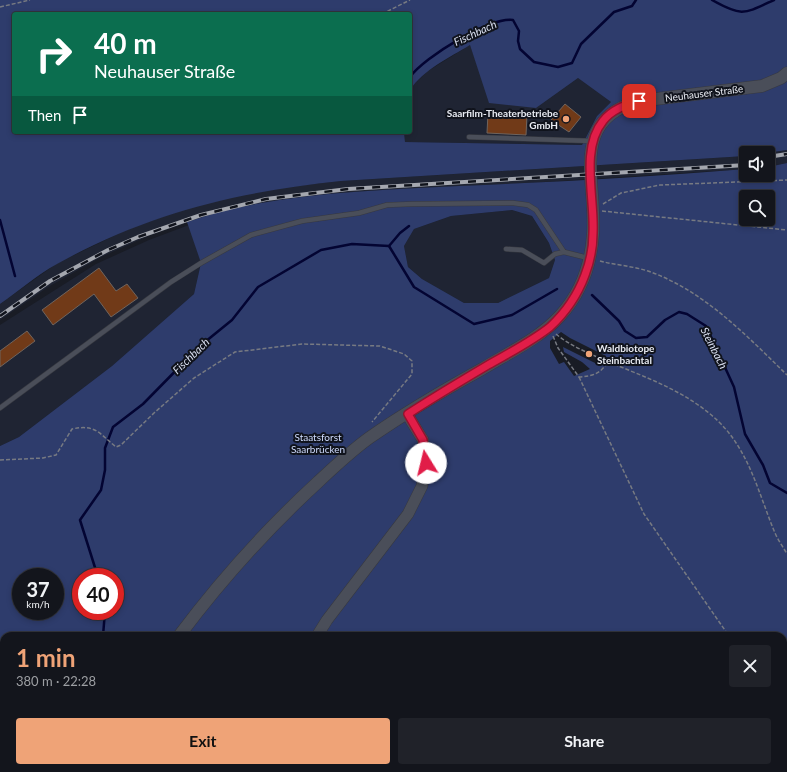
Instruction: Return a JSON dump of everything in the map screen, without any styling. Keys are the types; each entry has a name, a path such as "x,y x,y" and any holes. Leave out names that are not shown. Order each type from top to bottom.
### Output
{"main road":[{"name":"Neuhauser Straße","path":"182,632 260,539 345,457 368,439 550,327 560,316 580,287 590,258 593,233 593,210 590,157 592,141 603,120 613,111 625,105 639,101 762,86 781,78 787,73"}],"street":[{"path":"320,632 408,514 422,486 426,463 423,440 408,414"}],"lane":[{"path":"469,137 592,141"},
{"path":"0,408 138,306 200,263 252,235 302,221 359,213 387,205 513,203 528,205 536,210 564,252"},
{"path":"506,249 522,250 544,263 556,254 564,252 590,258"}],"path":[{"path":"0,7 30,0"},
{"path":"386,12 410,0"},
{"path":"593,210 621,193 660,185 787,180"},
{"path":"593,210 787,230"},
{"path":"604,262 647,271 690,290 726,318 787,375"},
{"path":"550,327 566,342 608,362 665,386 696,403 720,423 740,448 754,479 775,534 787,554"},
{"path":"550,327 558,348 579,377 644,514 726,632"},
{"path":"0,460 43,458 56,454 72,430 85,427 98,432 116,447 121,445 154,413 194,378 236,352 302,344 380,346 404,354 412,361 412,374 372,423"},
{"path":"579,377 598,374 608,362"}],"shaded area":[{"path":"470,45 479,70 536,108 578,78 611,102 597,116 582,145 405,142 404,134 412,134 412,87 428,71"},
{"path":"787,150 787,163 775,166 775,152"},
{"path":"739,156 739,169 544,182 368,191 298,197 248,206 200,218 148,236 101,257 48,287 0,320 0,304 56,264 126,230 184,209 234,196 287,187 341,181"},
{"path":"512,210 532,216 549,243 555,260 549,278 498,303 464,303 422,279 408,267 404,246 414,229 451,216"},
{"path":"189,225 201,263 194,294 112,366 19,437 0,446 0,325 96,264 149,240"}],"green space":[{"path":"0,0 787,0 787,150 775,152 775,146 739,146 739,156 341,181 266,191 194,208 160,218 91,246 50,268 0,304"},
{"name":"Staatsforst Saarbrücken","path":"787,163 787,632 0,632 0,446 19,437 112,366 194,294 201,263 187,222 254,204 322,195 639,177 739,170 739,182 775,182 775,166","holes":["512,210 532,216 549,243 555,260 549,278 498,303 464,303 422,279 408,267 404,246 414,229 451,216","561,332 606,356 601,366 563,347 564,352 582,362 590,369 574,376 564,362 559,364 550,348 550,341"]}],"building":[{"name":"Saarfilm-Theaterbetriebe GmbH","path":"565,104 581,117 569,132 551,120"},
{"path":"488,113 527,115 526,135 487,133"},
{"path":"99,268 116,291 127,284 138,298 111,317 94,294 53,325 42,310"},
{"path":"27,331 35,341 0,367 0,351"}],"waterway":[{"name":"Fischbach","path":"412,75 429,59 443,49 474,31 503,21 513,20 519,31 518,41 520,49 534,62 558,67 572,63 581,44 614,12 632,6 636,0"},
{"name":"Fischbach","path":"712,0 730,9 743,12 749,11 774,0"},
{"path":"0,220 15,276"},
{"name":"Fischbach","path":"95,568 80,520 101,490 105,470 105,448 113,427 143,404 200,346 232,320 258,287 321,250 352,244 389,246 400,233 409,226"},
{"name":"Steinbach","path":"389,246 414,287 474,324 512,315 557,289"},
{"name":"Steinbach","path":"592,295 619,321 625,331 636,338 647,337 665,320 679,312 687,314 706,326 734,387 745,434 763,465 770,483 787,493"},
{"name":"Fischbach","path":"103,632 104,620"}],"railway":[{"path":"775,156 787,154"},
{"path":"0,316 50,281 108,250 138,237 201,215 266,199 348,189 739,165"}],"place":[{"name":"Saarfilm-Theaterbetriebe GmbH","path":"566,119"},
{"name":"Waldbiotope Steinbachtal","path":"589,354"}],"route":[{"path":"426,463 423,440 408,414 550,327 571,302 580,287 590,258 593,233 590,157 592,141 603,120 613,111 625,105 639,101"}]}
